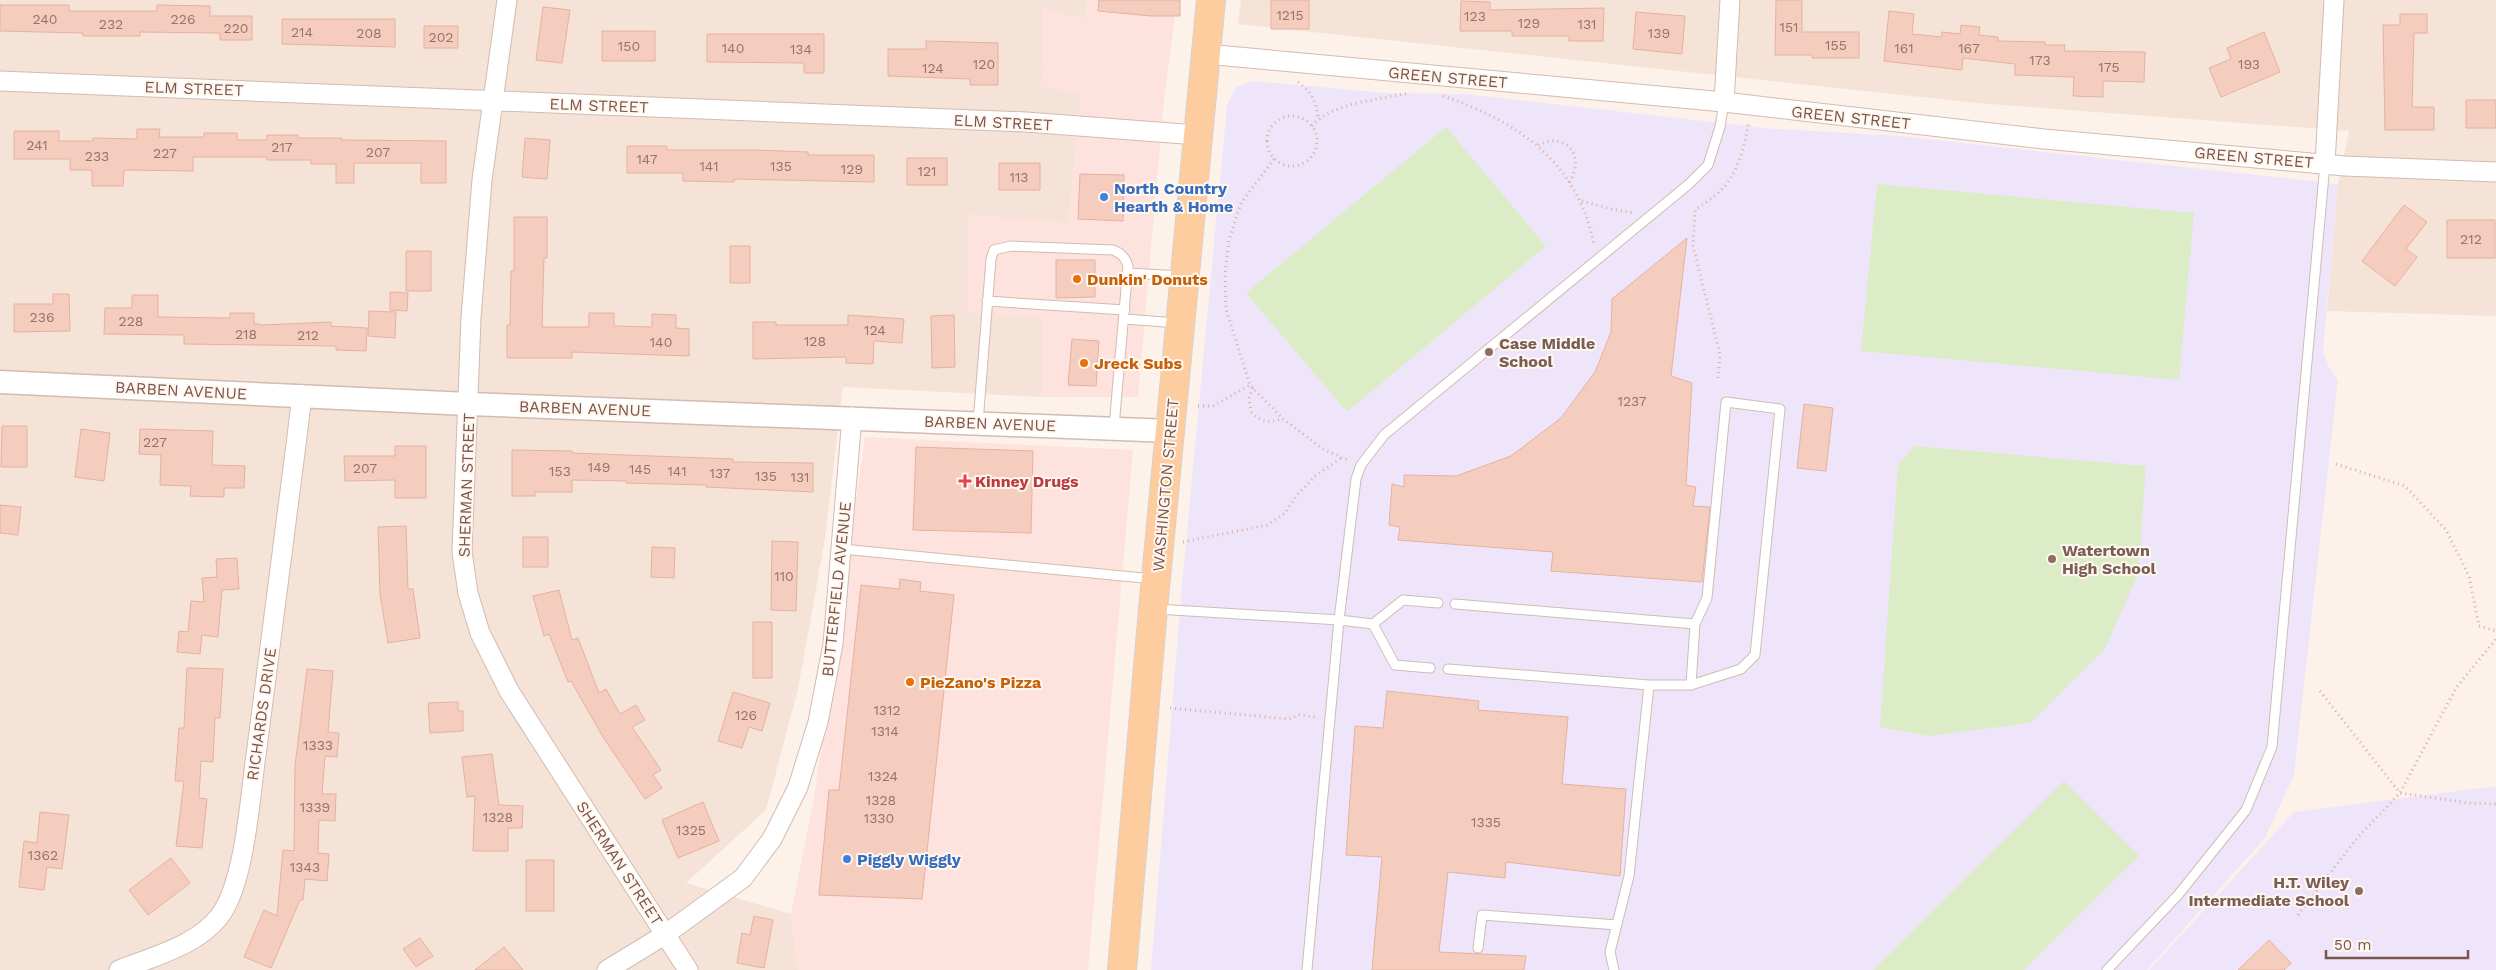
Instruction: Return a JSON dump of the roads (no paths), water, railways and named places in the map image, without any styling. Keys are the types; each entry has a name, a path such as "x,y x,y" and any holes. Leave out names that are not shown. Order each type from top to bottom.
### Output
{"main road":[{"name":"WASHINGTON STREET","path":"1122,970 1153,608 1211,0"}],"street":[{"name":"SHERMAN STREET","path":"507,0 482,180 471,318 462,552 468,593 480,633 509,691 688,970"},
{"path":"1724,102 1730,0"},
{"path":"2325,164 2334,0"},
{"name":"GREEN STREET","path":"1206,54 1724,102 2044,139 2325,164 2496,172"},
{"name":"ELM STREET","path":"0,81 1026,122 1197,135"},
{"name":"BARBEN AVENUE","path":"0,382 468,404 1171,430"},
{"name":"RICHARDS DRIVE","path":"120,970 173,949 197,936 219,917 232,892 244,840 274,624 302,395"},
{"name":"BUTTERFIELD AVENUE","path":"607,970 666,934 743,878 772,839 798,787 820,712 832,644 842,549 852,417"}],"lane":[{"path":"1307,970 1339,620 1356,479 1361,465 1384,435 1651,215 1708,165 1720,127 1724,102"},
{"path":"2107,970 2178,895 2246,810 2272,747 2325,164"},
{"path":"978,423 987,301 991,259 994,250 1001,247 1113,250 1120,252 1128,266 1114,427"},
{"path":"1128,273 1184,276"},
{"path":"987,301 1124,314 1180,323"},
{"path":"1448,669 1649,685 1691,685 1741,669 1755,655 1780,409 1726,402 1707,598 1695,624 1691,685"},
{"path":"842,549 1156,579"},
{"path":"1153,608 1339,620 1373,624 1403,600 1438,603"},
{"path":"1455,604 1695,624"},
{"path":"1373,624 1394,665 1430,668"},
{"path":"1614,970 1610,952 1629,876 1649,685"},
{"path":"1478,948 1482,915 1617,925"}],"place":[{"name":"North Country Hearth & Home","path":"1104,197"},
{"name":"Dunkin' Donuts","path":"1077,279"},
{"name":"Case Middle School","path":"1489,352"},
{"name":"Jreck Subs","path":"1084,363"},
{"name":"Kinney Drugs","path":"965,481"},
{"name":"Watertown High School","path":"2052,559"},
{"name":"PieZano's Pizza","path":"910,682"},
{"name":"Piggly Wiggly","path":"847,859"},
{"name":"H.T. Wiley Intermediate School","path":"2359,891"}]}
